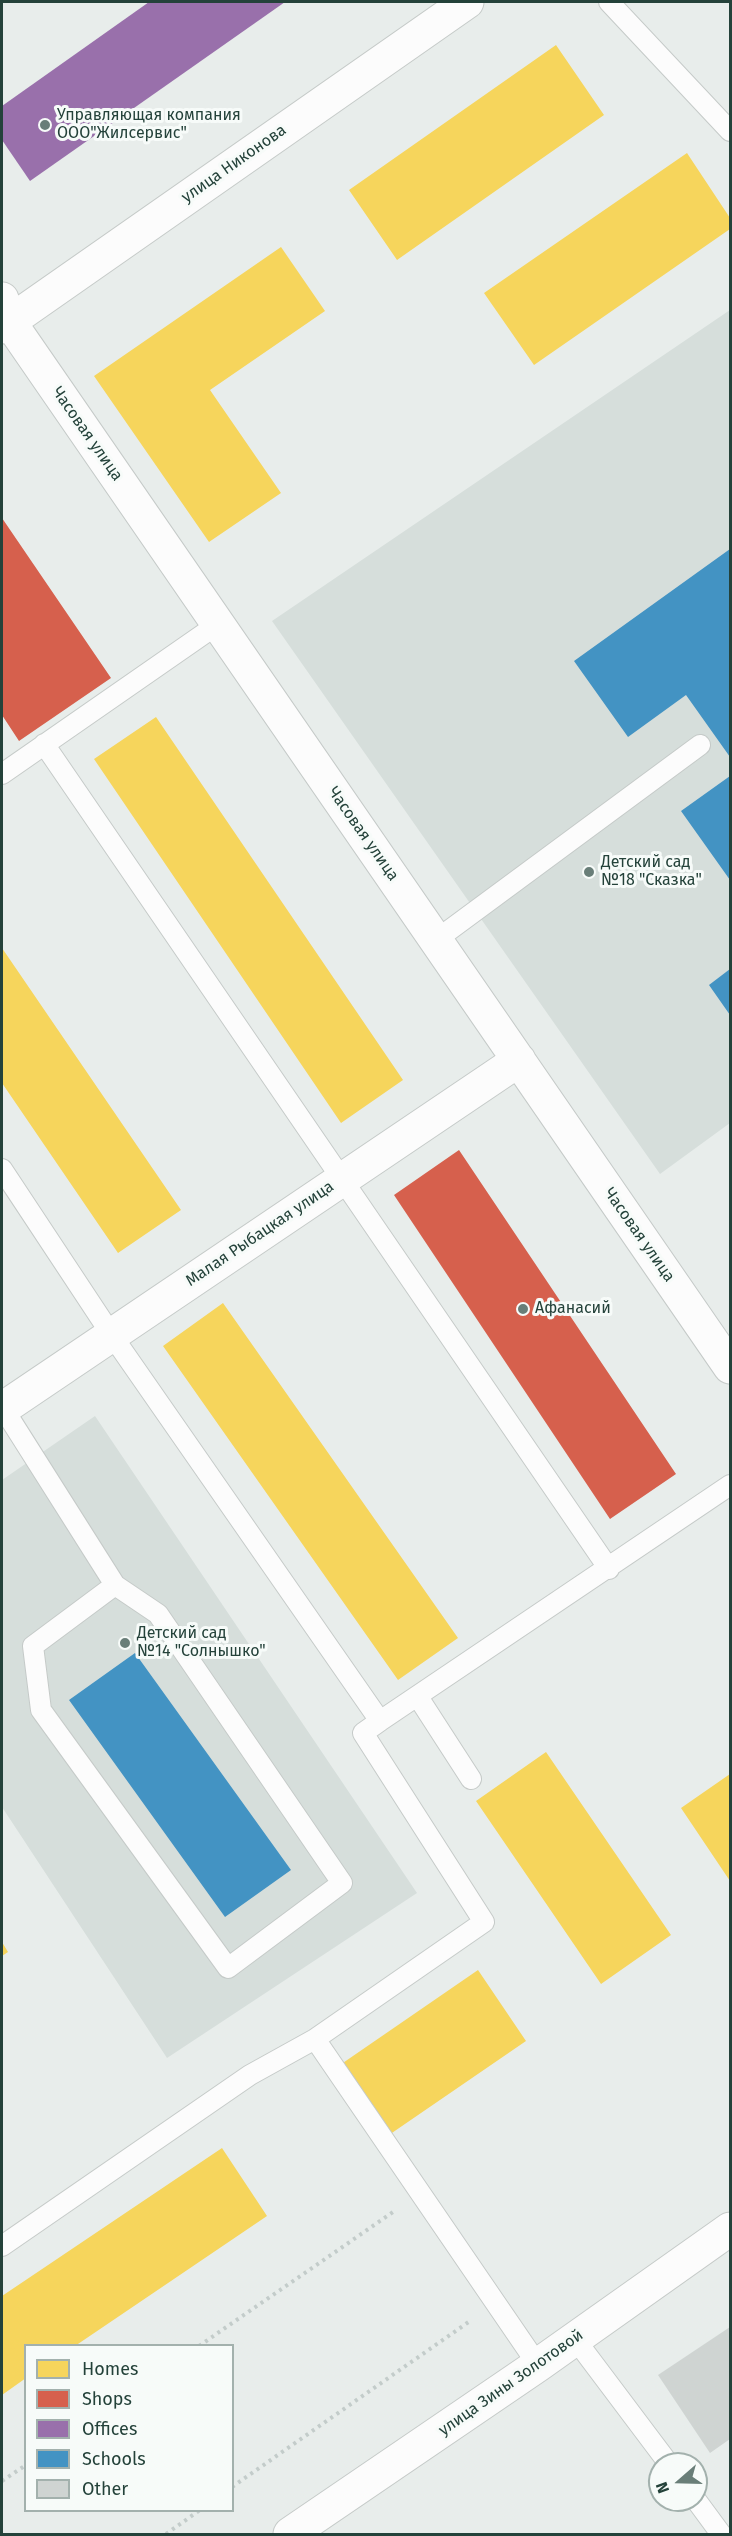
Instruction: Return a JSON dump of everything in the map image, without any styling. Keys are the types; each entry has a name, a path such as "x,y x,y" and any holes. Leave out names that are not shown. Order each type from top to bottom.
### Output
{"street":[{"name":"улица Никонова","path":"4,316 467,2"},
{"name":"Часовая улица","path":"4,316 730,1367"},
{"name":"Малая Рыбацкая улица","path":"2,1408 519,1060"},
{"name":"улица Зины Золотовой","path":"290,2535 538,2366 730,2229"}],"lane":[{"path":"609,2 730,131"},
{"path":"2,774 218,624"},
{"path":"44,744 609,1569"},
{"path":"436,940 700,745"},
{"path":"2,1169 111,1334 380,1721"},
{"path":"2,1408 115,1585 158,1614 342,1883 228,1968 41,1710 33,1646 115,1585"},
{"path":"2,2246 250,2075 315,2039 484,1922 363,1733 609,1569 730,1485"},
{"path":"418,1697 471,1779"},
{"path":"315,2039 538,2366"},
{"path":"575,2340 660,2452"},
{"path":"705,2512 722,2535"}],"path":[{"path":"202,2344 420,2193"},
{"path":"234,2486 496,2303"},
{"path":"2,2481 24,2466"},
{"path":"166,2535 199,2512"}],"shaded area":[{"name":"Детский сад №18 \"Сказка\"","path":"730,310 730,1123 660,1174 272,621"},
{"name":"Детский сад №14 \"Солнышко\"","path":"95,1416 417,1893 167,2058 2,1807 2,1480"}],"building: Homes":[{"path":"556,45 604,115 397,260 349,190"},
{"path":"687,153 730,218 730,229 534,365 484,293"},
{"path":"281,247 325,311 210,390 281,493 209,542 94,376"},
{"path":"156,717 403,1080 341,1123 94,759"},
{"path":"2,948 181,1210 118,1253 2,1083"},
{"path":"223,1303 458,1638 398,1680 163,1346"},
{"path":"546,1752 671,1935 601,1984 476,1801"},
{"path":"730,1774 730,1881 681,1808"},
{"path":"2,1942 8,1952 2,1956"},
{"path":"478,1970 526,2041 386,2137 337,2067"},
{"path":"222,2148 267,2216 78,2344 24,2344 24,2379 2,2395 2,2296"}],"building: Shops":[{"path":"2,518 111,678 19,741 2,715"},
{"path":"459,1150 676,1474 610,1519 394,1195"}],"building: Offices":[{"path":"149,2 285,2 30,181 2,140 2,106"}],"building: Schools":[{"path":"730,549 730,757 686,695 628,737 574,661"},
{"path":"730,776 730,880 681,811"},
{"path":"730,969 730,1015 709,985"},
{"path":"135,1653 291,1870 225,1917 69,1700"}],"building: Other":[{"path":"730,2327 730,2439 710,2453 658,2375"}],"place":[{"name":"Управляющая компания ООО\"Жилсервис\"","path":"45,125"},
{"name":"Детский сад №18 \"Сказка\"","path":"589,872"},
{"name":"Афанасий","path":"523,1309"},
{"name":"Детский сад №14 \"Солнышко\"","path":"125,1643"}]}
